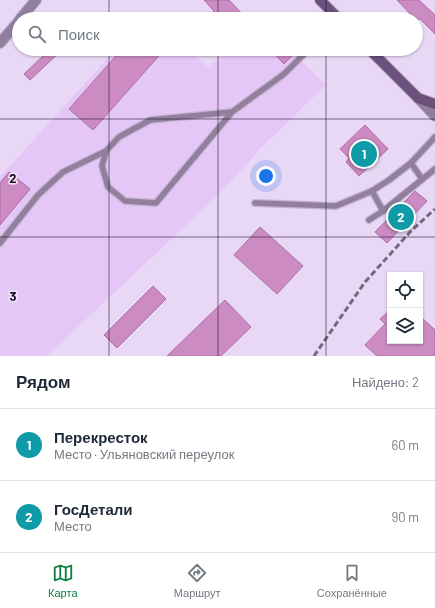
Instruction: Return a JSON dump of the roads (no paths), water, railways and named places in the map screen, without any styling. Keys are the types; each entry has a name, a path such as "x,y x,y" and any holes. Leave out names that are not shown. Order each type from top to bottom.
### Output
{"main road":[{"path":"320,0 332,12"},
{"path":"376,56 418,98 435,104"}],"street":[{"path":"26,12 36,0"},
{"path":"0,43 12,29"},
{"path":"418,98 435,116"}],"lane":[{"path":"106,151 102,166 108,186 125,201 156,203 232,112 284,74 303,56"},
{"path":"0,243 38,195 63,172 106,151 119,137 150,120 232,112"},
{"path":"255,203 336,206 372,191 411,163 435,137"},
{"path":"411,163 422,179"},
{"path":"369,220 383,211 435,169"},
{"path":"372,191 383,211"}],"railway":[{"path":"314,356 365,282 411,231 435,209"}],"place":[{"name":"Перекресток","path":"364,154"},
{"name":"ГосДетали","path":"401,217"}]}
